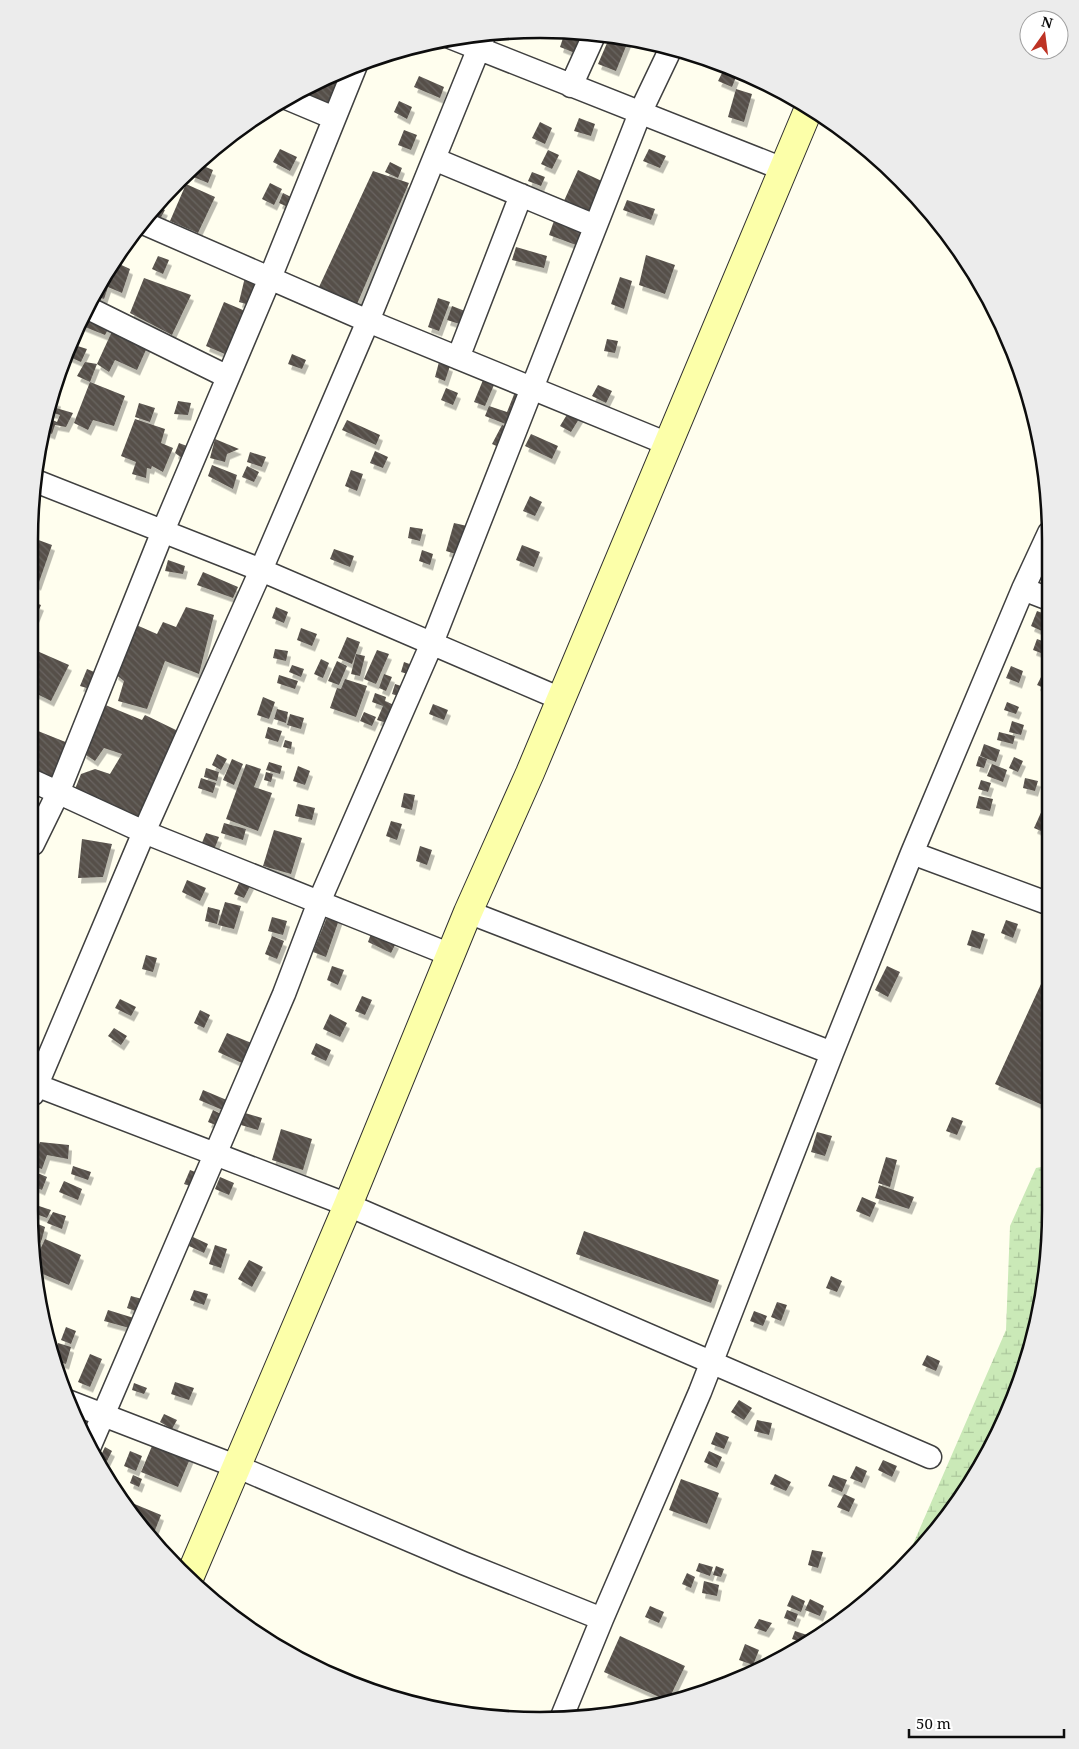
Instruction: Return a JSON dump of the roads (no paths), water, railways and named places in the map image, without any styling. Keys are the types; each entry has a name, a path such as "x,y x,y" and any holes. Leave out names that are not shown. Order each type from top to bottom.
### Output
{"street":[{"path":"482,41 571,86 783,169"},
{"path":"38,1079 144,832 262,570 368,321 482,41"},
{"path":"571,86 592,41"},
{"path":"93,1439 284,994 319,902 432,643 640,113 668,55"},
{"path":"38,834 58,792 163,531 270,278 352,74"},
{"path":"295,102 334,118"},
{"path":"192,1571 348,1205 468,912 530,773 806,115"},
{"path":"434,158 595,226"},
{"path":"458,358 521,195"},
{"path":"148,225 368,321 668,444"},
{"path":"93,310 228,377"},
{"path":"41,483 262,570 561,699"},
{"path":"564,1710 712,1362 912,852 1042,548"},
{"path":"1024,588 1042,596"},
{"path":"38,783 144,832 450,955"},
{"path":"912,852 1042,901"},
{"path":"468,912 832,1053"},
{"path":"38,1089 216,1154 348,1205 930,1457"},
{"path":"77,1405 238,1467 463,1563 602,1619"}]}
